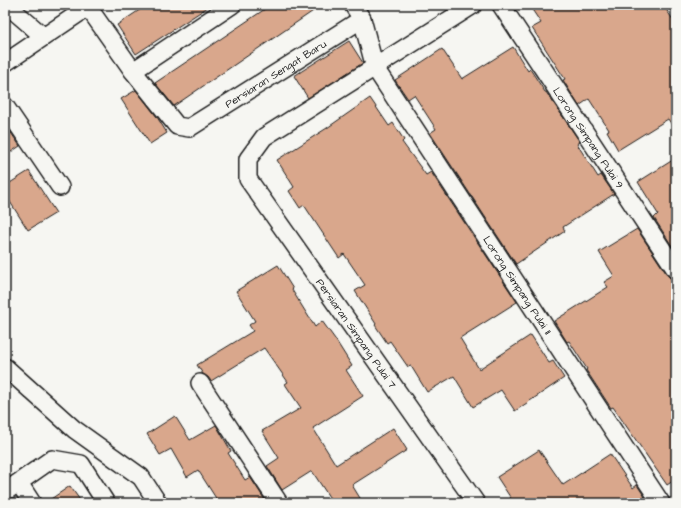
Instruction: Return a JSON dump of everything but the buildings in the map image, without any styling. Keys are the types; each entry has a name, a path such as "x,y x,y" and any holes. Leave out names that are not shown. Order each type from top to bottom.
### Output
{"street":[{"path":"7,5 43,36"},
{"path":"5,63 89,6 133,71 232,5"},
{"path":"375,68 473,5"},
{"name":"Lorong Simpang Pulai 9","path":"501,5 676,270"},
{"name":"Persiaran Sengat Baru","path":"133,71 177,126 189,128 358,12"},
{"name":"Lorong Simpang Pulai 11","path":"358,12 375,68 661,503"},
{"name":"Persiaran Simpang Pulai 7","path":"375,68 264,137 248,159 248,180 470,501"},
{"path":"5,106 60,187"},
{"path":"5,367 74,428 141,477 158,503"},
{"path":"200,383 279,503"},
{"path":"32,503 12,488 52,459 82,464 106,503"}]}
